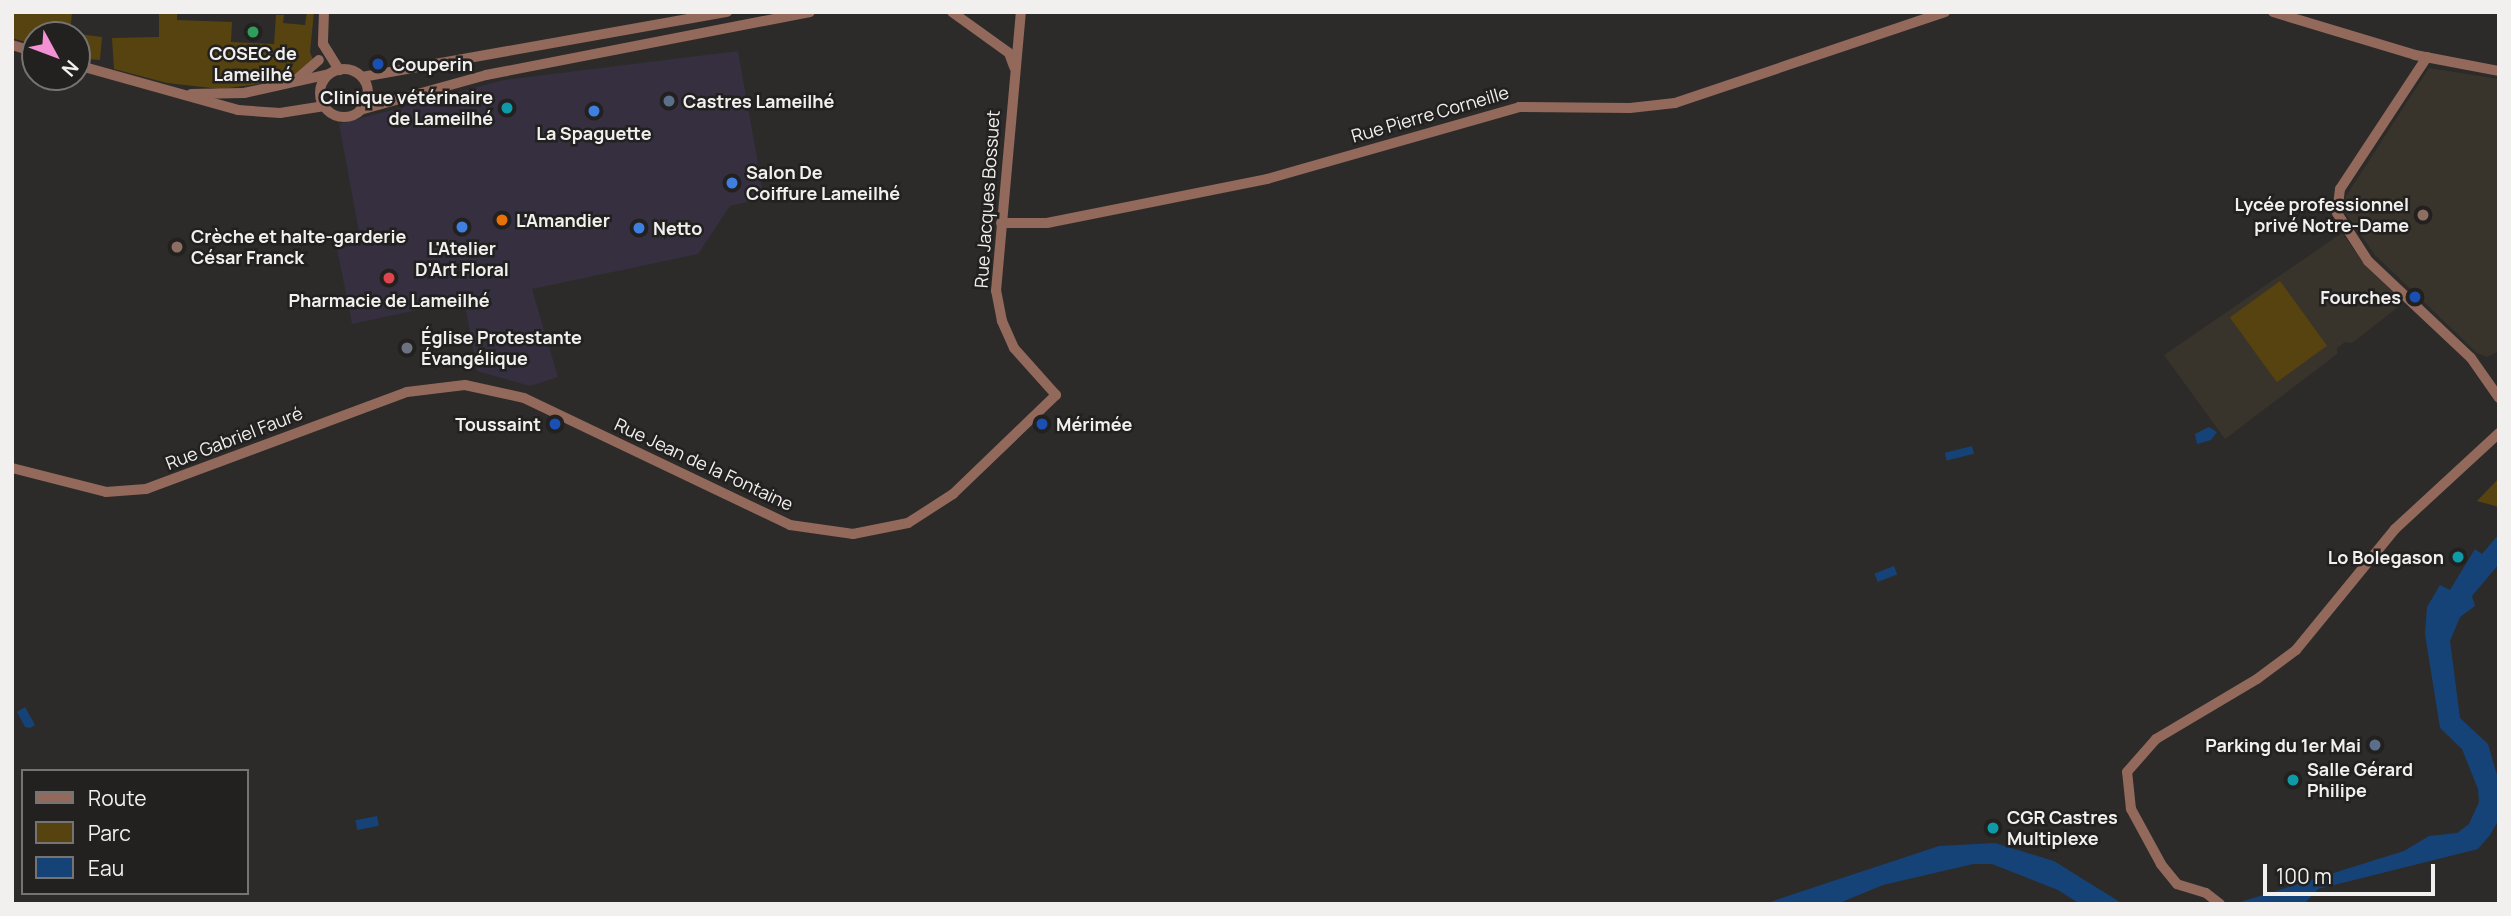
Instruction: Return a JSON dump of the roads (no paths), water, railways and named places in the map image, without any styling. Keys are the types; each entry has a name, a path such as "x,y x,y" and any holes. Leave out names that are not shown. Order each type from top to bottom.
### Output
{"street":[{"path":"324,12 323,44 328,75 320,93 324,106"},
{"path":"181,94 244,93 328,75 362,77 727,12"},
{"path":"91,69 259,113 324,106 341,117 486,75 810,12"},
{"path":"952,12 968,17 1013,53"},
{"name":"Rue Jacques Bossuet","path":"1021,12 1013,53 1015,70 996,271 1002,321 1023,360 1056,395"},
{"name":"Rue Pierre Corneille","path":"1001,223 1048,223 1244,184 1519,107 1630,108 1675,103 1945,12"},
{"path":"2273,12 2427,57 2499,71"},
{"path":"288,84 319,60 323,44"},
{"path":"2427,57 2340,189 2337,213 2368,261 2471,358 2499,398"},
{"path":"319,60 328,75"},
{"path":"360,110 368,98 362,77"},
{"name":"Rue Jean de la Fontaine","path":"466,385 524,398 779,521 838,534 894,527 932,510 1056,395"},
{"name":"Rue Gabriel Fauré","path":"12,468 106,492 139,491 407,392 466,385"},
{"path":"2220,904 2206,893 2177,884 2139,826 2125,783 2133,762 2156,739 2273,669 2306,641 2395,529 2499,433"}],"water":[{"path":"2209,427 2217,432 2211,440 2197,444 2195,434"},
{"path":"1972,446 1974,454 1947,461 1945,453"},
{"path":"2499,534 2499,564 2472,596 2475,606 2460,617 2450,641 2460,718 2488,744 2499,782 2499,819 2490,835 2478,849 2318,889 2304,904 2234,904 2404,851 2429,836 2457,833 2469,824 2479,802 2478,789 2462,749 2440,728 2425,634 2427,607 2440,585 2450,590 2475,549 2482,554"},
{"path":"1894,566 1897,574 1878,582 1874,574"},
{"path":"25,707 35,725 30,728 25,727 17,712"},
{"path":"377,816 379,826 357,830 355,820"},
{"path":"1995,843 2054,861 2123,904 2080,904 2058,890 1992,864 1973,864 1883,885 1837,904 1764,904 1939,846"}],"place":[{"name":"COSEC de Lameilhé","path":"253,32"},
{"name":"Couperin","path":"378,64"},
{"name":"Castres Lameilhé","path":"669,101"},
{"name":"Clinique vétérinaire de Lameilhé","path":"507,108"},
{"name":"La Spaguette","path":"594,111"},
{"name":"Salon De Coiffure Lameilhé","path":"732,183"},
{"name":"Lycée professionnel privé Notre-Dame","path":"2423,215"},
{"name":"L'Amandier","path":"502,220"},
{"name":"L'Atelier D'Art Floral","path":"462,227"},
{"name":"Netto","path":"639,228"},
{"name":"Crèche et halte-garderie César Franck","path":"177,247"},
{"name":"Pharmacie de Lameilhé","path":"389,278"},
{"name":"Fourches","path":"2415,297"},
{"name":"Église Protestante Évangélique","path":"407,348"},
{"name":"Toussaint","path":"555,424"},
{"name":"Mérimée","path":"1042,424"},
{"name":"Lo Bolegason","path":"2458,557"},
{"name":"Parking du 1er Mai","path":"2375,745"},
{"name":"Salle Gérard Philipe","path":"2293,780"},
{"name":"CGR Castres Multiplexe","path":"1993,828"}]}
